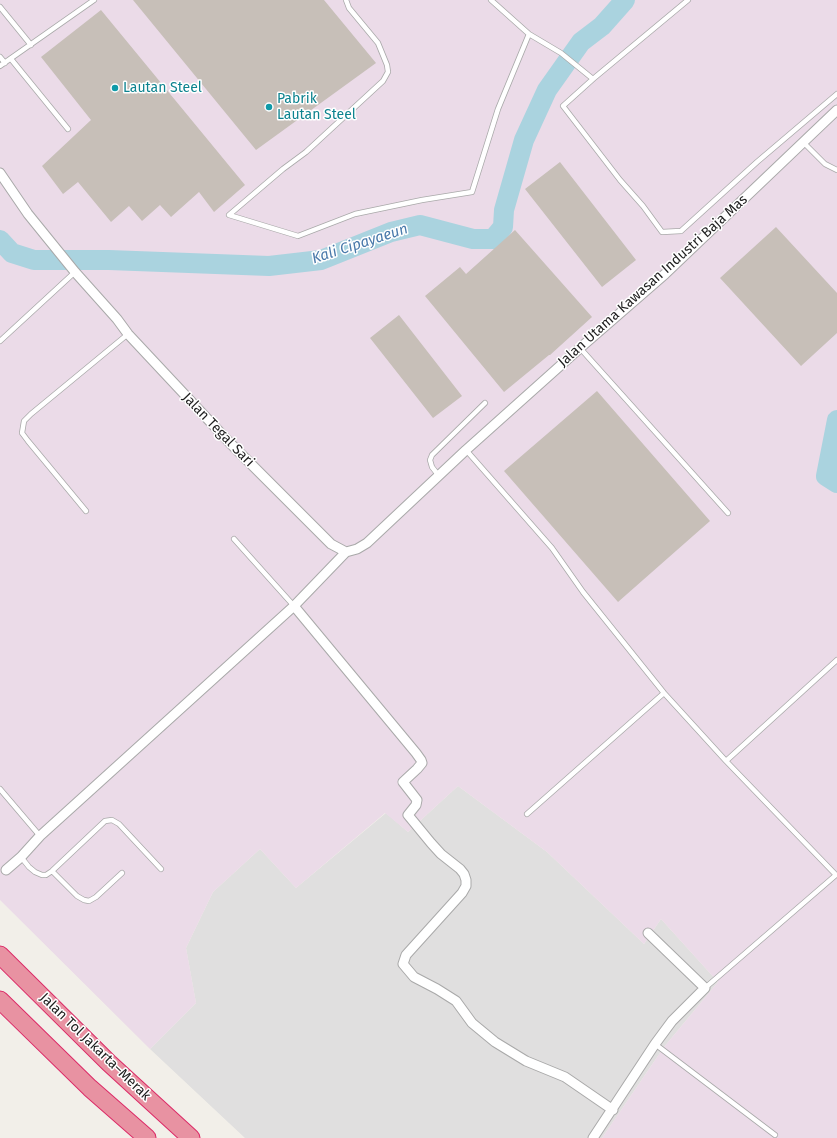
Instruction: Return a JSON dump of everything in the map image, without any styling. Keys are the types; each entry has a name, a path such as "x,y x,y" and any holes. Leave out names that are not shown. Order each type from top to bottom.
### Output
{"highway":[{"name":"Jalan Tol Jakarta–Merak","path":"0,955 109,1063 191,1138"},
{"path":"0,1000 90,1088 146,1138"}],"street":[{"name":"Jalan Utama Kawasan Industri Baja Mas","path":"466,450 665,274 837,110"},
{"name":"Jalan Tegal Sari","path":"0,173 28,214 128,334 230,443 331,544 346,552"},
{"path":"6,870 21,857 40,836 294,606 346,552 357,549 367,543 466,450"},
{"path":"294,606 419,756 422,763 403,782 417,800 416,805 408,815 441,854 460,869 466,880 466,886 462,893 406,955 404,964 414,977 456,1001 472,1023 495,1042 526,1061 565,1076 613,1110"},
{"path":"593,1138 613,1110 655,1044 672,1021 705,988 648,933"}],"lane":[{"path":"0,66 94,0"},
{"path":"346,0 349,8 378,43 387,65 388,72 383,80 306,152 283,169 229,215 298,236 355,214 422,200 472,192 498,110 529,34"},
{"path":"491,0 529,34 561,53 593,79"},
{"path":"688,0 563,106 662,232 681,231 757,162 837,94"},
{"path":"0,7 31,44"},
{"path":"0,57 5,63"},
{"path":"11,59 68,129"},
{"path":"803,142 825,164 837,170"},
{"path":"0,341 75,272"},
{"path":"86,511 22,433 24,421 36,409 128,334"},
{"path":"580,348 728,513"},
{"path":"439,476 432,467 430,460 432,455 485,403"},
{"path":"466,450 552,548 583,592 664,693 726,761 837,875 705,988"},
{"path":"234,539 294,606"},
{"path":"726,761 837,660"},
{"path":"527,814 664,693"},
{"path":"0,789 40,836"},
{"path":"21,857 35,872 46,875 100,825 105,821 112,820 119,824 161,870"},
{"path":"52,870 77,896 89,901 96,897 122,873"},
{"path":"655,1044 775,1135"}],"shaded area":[{"path":"0,0 837,0 837,1138 602,1138 664,1047 718,982 661,919 644,944 547,852 458,786 408,832 385,813 296,888 260,849 213,892 186,948 196,1003 150,1049 0,900"},
{"path":"458,786 547,852 644,944 661,919 718,982 664,1047 602,1138 245,1138 150,1049 196,1003 186,948 213,892 260,849 296,888 386,813 408,832"}],"building":[{"name":"Pabrik Lautan Steel","path":"133,0 324,0 376,63 256,150"},
{"name":"Lautan Steel","path":"101,10 245,185 214,212 199,192 171,217 160,205 142,221 129,206 111,222 78,182 63,194 42,166 91,120 41,57"},
{"path":"560,162 636,260 602,287 525,189"},
{"path":"776,227 837,293 837,333 801,366 720,278"},
{"path":"515,230 592,317 550,355 504,392 425,296 460,267 466,274"},
{"path":"399,315 462,396 433,418 370,338"},
{"path":"597,391 710,521 618,602 504,471"}],"waterway":[{"name":"Kali Cipayaeun","path":"0,240 12,253 34,260 109,260 269,266 321,260 391,232 420,225 473,239 493,239 503,227 504,210 524,140 547,90 581,42 602,26 625,0"},
{"path":"837,420 826,476 837,483"}],"place":[{"name":"Lautan Steel","path":"115,88"},
{"name":"Pabrik Lautan Steel","path":"269,107"}]}
